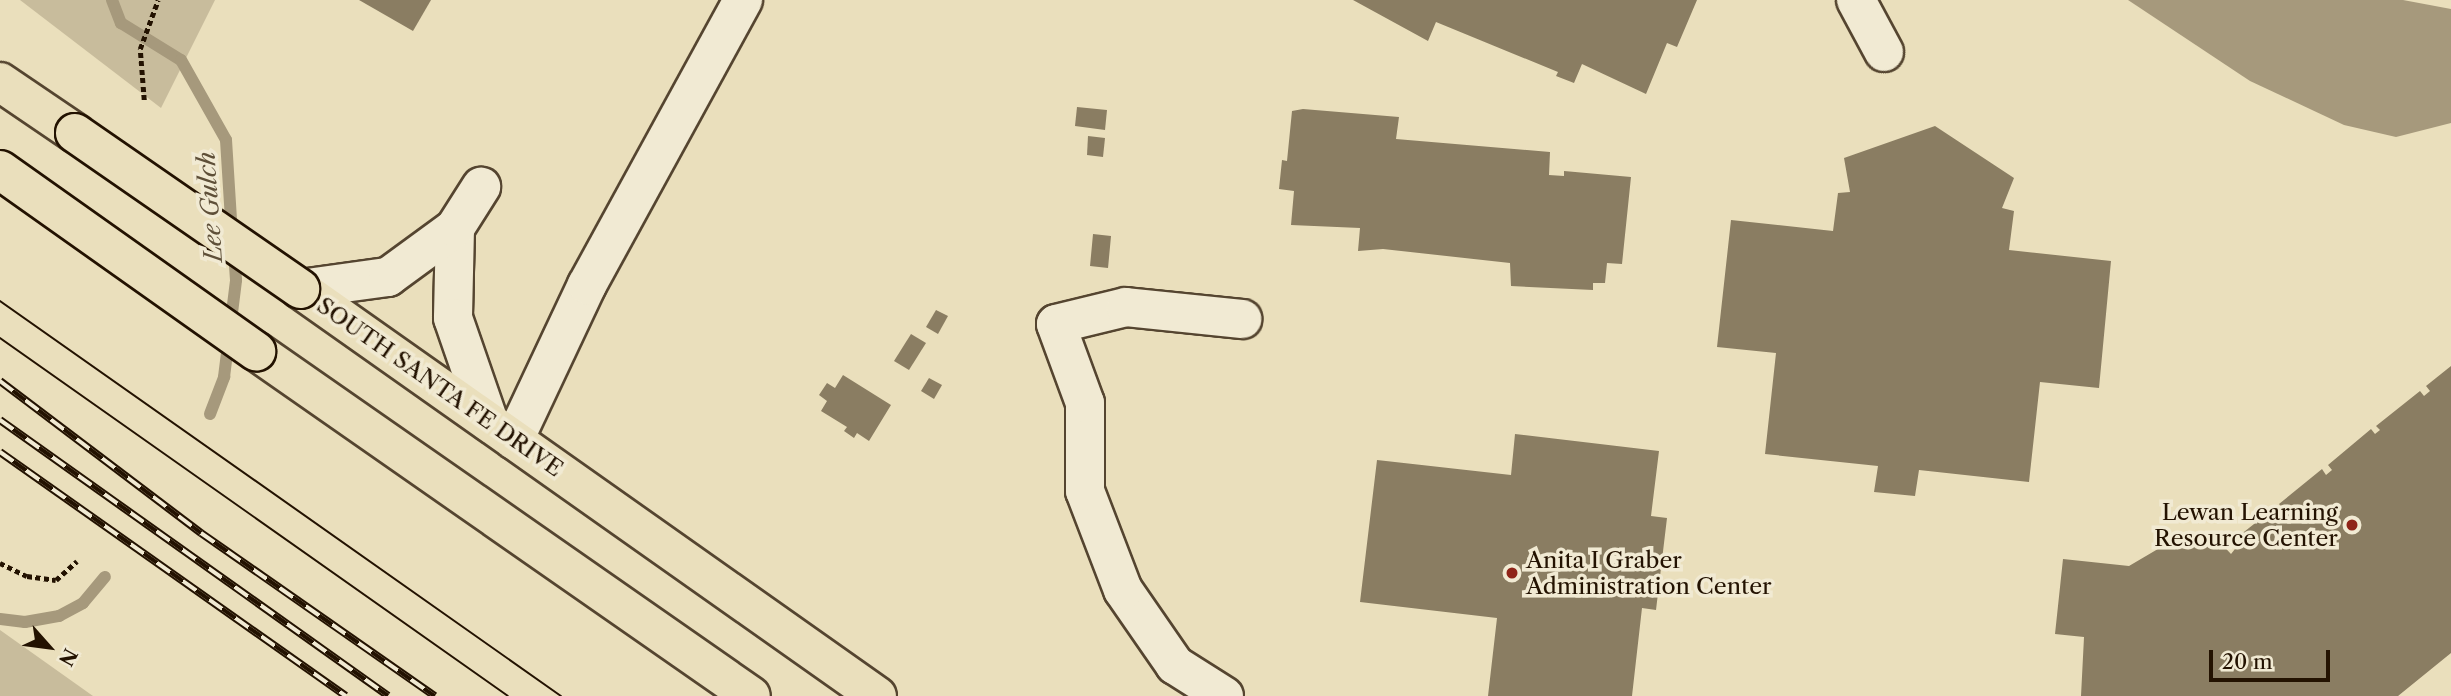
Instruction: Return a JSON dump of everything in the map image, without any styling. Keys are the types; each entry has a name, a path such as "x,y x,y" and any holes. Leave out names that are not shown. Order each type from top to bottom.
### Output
{"highway":[{"name":"SOUTH SANTA FE DRIVE","path":"0,82 300,289 877,696"},
{"path":"0,170 751,696"}],"street":[{"path":"502,431 587,285 743,0"},
{"path":"1856,0 1884,52"},
{"path":"300,289 388,277 455,228 481,187"},
{"path":"455,228 453,318 502,431"},
{"path":"1224,696 1175,665 1123,590 1085,491 1085,402 1056,324 1126,307 1242,319"}],"path":[{"path":"144,100 140,48 158,0"},
{"path":"0,563 27,576 56,580 77,561"}],"shaded area":[{"path":"20,0 215,0 161,108"},
{"path":"2128,0 2403,0 2451,9 2451,123 2396,137 2344,125 2250,81"},
{"path":"0,630 93,696 0,696"}],"building":[{"path":"359,0 431,0 413,31"},
{"path":"1353,0 1697,0 1677,47 1667,43 1646,94 1582,64 1574,83 1556,76 1558,72 1436,22 1428,41"},
{"path":"1077,107 1107,110 1105,130 1075,126"},
{"path":"1303,109 1399,117 1396,139 1550,152 1549,175 1564,176 1564,171 1631,177 1622,264 1607,263 1605,283 1593,283 1593,290 1511,286 1510,263 1383,249 1358,251 1360,228 1291,225 1294,191 1279,189 1282,160 1287,161 1292,111"},
{"path":"1935,126 2014,178 2002,208 2014,211 2009,250 2111,261 2099,388 2040,382 2029,482 1919,470 1915,496 1874,492 1878,466 1765,454 1776,353 1717,347 1731,220 1833,231 1838,193 1850,192 1844,158"},
{"path":"1088,136 1105,138 1103,157 1087,155"},
{"path":"1093,234 1111,236 1108,268 1090,266"},
{"path":"936,310 948,316 938,334 926,327"},
{"path":"911,334 926,343 909,370 894,361"},
{"name":"Lewan Learning Resource Center","path":"2451,366 2451,653 2398,696 2081,696 2084,637 2055,634 2063,559 2129,566 2163,546 2202,537 2215,537 2231,554 2235,549 2230,543 2273,509 2277,514 2283,509 2279,504 2322,469 2326,475 2332,470 2328,465 2371,429 2375,434 2380,430 2376,426 2420,391 2424,396 2430,391 2426,386"},
{"path":"843,375 891,405 869,441 857,433 854,438 844,431 847,427 821,411 827,401 819,395 827,383 835,388"},
{"path":"929,378 942,385 934,399 921,391"},
{"name":"Anita I Graber Administration Center","path":"1515,434 1659,451 1651,516 1667,518 1656,610 1642,608 1632,696 1488,696 1497,618 1360,602 1377,460 1511,475"}],"waterway":[{"name":"Lee Gulch","path":"112,0 121,23 181,60 226,140 232,235"},
{"name":"Lee Gulch","path":"210,414 224,377 236,280 234,253"},
{"name":"Lee Gulch","path":"0,619 25,622 59,616 83,603 105,577"}],"tram line":[{"path":"0,301 561,696"},
{"path":"0,338 508,696"}],"railway":[{"path":"0,381 201,533 435,696"},
{"path":"0,420 388,696"},
{"path":"0,452 346,696"}],"place":[{"name":"Lewan Learning Resource Center","path":"2352,525"},
{"name":"Anita I Graber Administration Center","path":"1512,573"}]}
